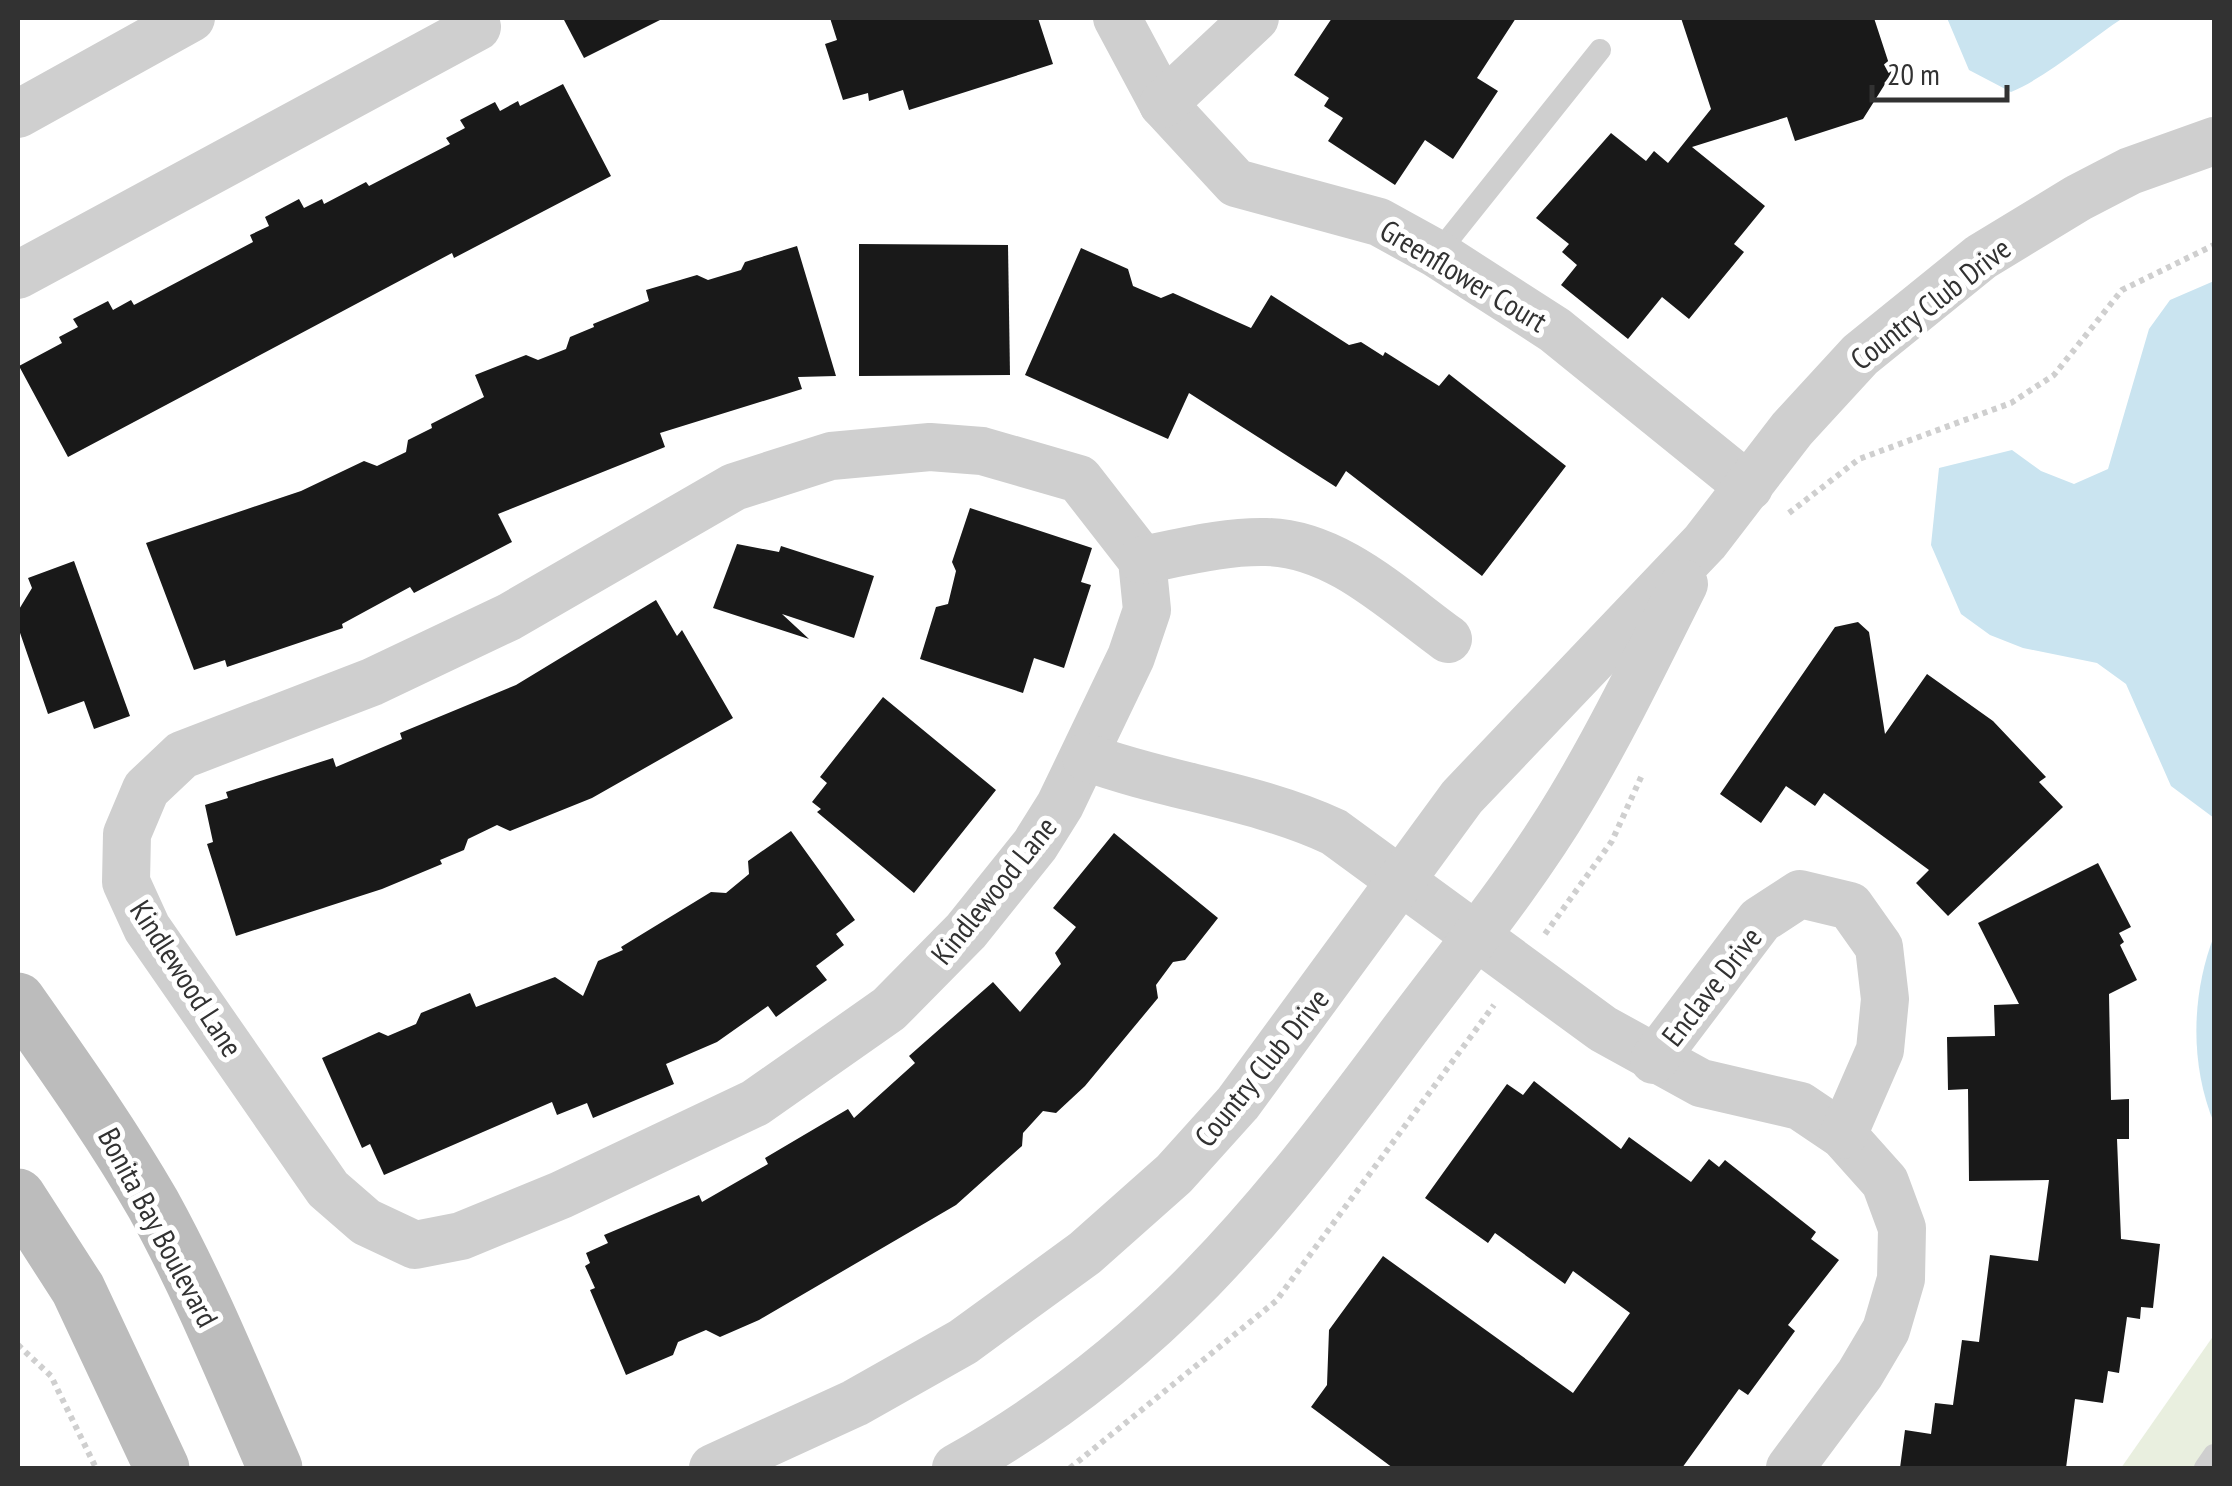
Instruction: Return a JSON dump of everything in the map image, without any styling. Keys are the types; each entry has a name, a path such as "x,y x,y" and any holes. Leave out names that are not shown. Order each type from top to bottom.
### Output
{"street":[{"path":"18,114 191,18"},
{"name":"Greenflower Court","path":"1117,18 1162,104 1236,182 1379,222 1436,254 1555,330 1749,487"},
{"path":"1162,104 1255,18"},
{"path":"18,275 475,22"},
{"name":"Country Club Drive","path":"714,1468 855,1403 963,1342 1084,1253 1174,1174 1238,1103 1497,756 1705,542 1792,429 1848,366 1981,257 2130,171 2214,141"},
{"name":"Kindlewood Lane","path":"930,447 982,451 1079,479 1142,560 1147,610 1086,757 1035,845 966,931 889,1008 844,1044 755,1102 560,1195 461,1236 415,1245 366,1222 328,1189 147,928 126,882 127,834 133,818 146,789 182,755 372,682 508,617 686,511 782,469 831,456 930,447"},
{"path":"1142,560 1268,542 1316,550 1364,578 1448,639"},
{"name":"Country Club Drive","path":"956,1468 1061,1401 1140,1341 1211,1274 1293,1180 1570,802 1705,542"},
{"path":"1086,757 1134,774 1290,812 1334,832 1604,1029 1654,1060 1702,1083 1800,1106 1842,1135 1885,1182 1902,1228 1901,1279 1886,1330 1860,1374 1790,1468"},
{"name":"Enclave Drive","path":"1654,1060 1760,920 1800,894 1850,906 1879,947 1885,999 1880,1050 1842,1135"},
{"name":"Bonita Bay Boulevard","path":"18,1000 96,1110 153,1206 204,1304 274,1468"},
{"path":"18,1196 87,1305 162,1468"}],"lane":[{"path":"1436,254 1600,50"},
{"path":"2205,1468 2214,1454"}],"path":[{"path":"1779,522 1820,485 1858,459 2011,403 2054,375 2122,290 2214,245"},
{"path":"1548,932 1612,841 1648,762"},
{"path":"18,1345 51,1376 96,1468"}],"green space":[{"path":"2214,1335 2214,1468 2121,1468"}],"water":[{"path":"1947,18 2123,18 2053,68 2011,92 1969,70"},
{"path":"2214,281 2214,818 2171,786 2126,684 2097,663 2023,648 1990,635 1961,614 1931,545 1939,468 2012,450 2041,471 2074,484 2108,469 2149,329 2170,300"},
{"path":"2214,936 2214,1123 2201,1078 2196,1030 2201,982"}],"building":[{"path":"563,18 664,18 584,58"},
{"path":"830,18 1038,18 1053,64 909,110 903,90 869,101 868,93 843,100 825,44 837,40"},
{"path":"1332,18 1516,18 1477,78 1498,91 1453,159 1425,140 1395,185 1328,141 1343,118 1324,106 1329,98 1294,75"},
{"path":"1681,18 1874,18 1892,73 1863,119 1795,141 1787,117 1692,147 1765,206 1734,244 1744,252 1689,319 1662,297 1628,339 1561,285 1577,265 1562,252 1569,244 1536,218 1611,133 1646,161 1654,151 1668,163 1711,109"},
{"path":"563,84 611,176 454,258 452,253 68,457 19,366 62,343 59,337 78,327 73,319 108,301 113,310 131,300 134,305 253,242 250,235 269,226 265,217 299,199 304,208 322,199 324,204 366,182 369,186 450,144 446,138 465,128 460,120 495,102 500,111 518,101 520,106"},
{"path":"859,244 1008,245 1010,375 859,376"},
{"path":"797,246 836,376 798,377 802,389 660,433 665,447 498,514 512,542 414,593 410,587 342,624 343,628 227,667 225,660 194,670 146,543 301,491 364,461 377,466 406,452 408,440 432,428 431,424 484,397 475,375 526,355 538,360 566,349 570,337 649,301 646,290 697,275 708,280 741,270 745,262"},
{"path":"1081,248 1128,269 1133,286 1161,298 1173,293 1251,328 1271,295 1349,345 1361,342 1383,356 1385,352 1439,386 1449,374 1566,466 1482,576 1346,471 1336,487 1189,393 1168,439 1025,375"},
{"path":"970,508 1092,548 1081,582 1091,585 1064,668 1034,658 1023,693 920,659 936,607 948,604 956,571 952,562"},
{"path":"737,544 779,552 781,546 874,576 854,638 782,614 809,639 713,608"},
{"path":"74,561 130,716 94,729 84,701 48,714 18,627 18,611 32,588 28,578"},
{"path":"656,600 677,636 682,630 733,718 592,798 510,831 497,825 468,839 464,850 440,860 442,864 382,889 236,936 207,844 213,842 205,805 228,798 226,792 333,758 336,767 402,739 400,733 516,685"},
{"path":"1858,622 1869,632 1885,734 1927,674 1993,721 2046,777 2039,782 2063,807 1948,916 1916,883 1929,870 1824,793 1815,806 1786,786 1761,823 1720,794 1835,627"},
{"path":"883,697 996,790 914,893 817,812 821,809 812,802 827,783 820,777"},
{"path":"791,831 855,920 836,934 844,945 816,966 827,980 776,1017 768,1006 717,1042 666,1064 674,1084 593,1118 587,1103 557,1115 552,1102 384,1175 370,1144 362,1148 322,1058 379,1032 388,1036 416,1024 421,1013 470,993 476,1007 555,977 583,996 598,961 623,950 621,947 711,892 726,893 749,874 748,861"},
{"path":"1114,833 1218,918 1185,960 1173,962 1156,985 1158,998 1085,1086 1056,1113 1043,1111 1023,1133 1022,1146 956,1205 759,1320 720,1337 706,1330 678,1342 673,1355 626,1375 590,1290 595,1288 585,1266 590,1263 586,1253 608,1243 604,1235 699,1195 702,1202 768,1164 765,1158 848,1109 854,1118 915,1063 909,1056 993,982 1020,1012 1061,964 1055,953 1076,927 1053,908"},
{"path":"2098,863 2131,927 2119,933 2124,942 2120,945 2137,980 2109,994 2111,1100 2129,1099 2129,1139 2117,1139 2121,1239 2160,1244 2153,1308 2141,1307 2140,1319 2127,1317 2119,1373 2108,1371 2103,1403 2075,1399 2066,1468 1900,1468 1905,1430 1931,1434 1935,1403 1953,1405 1962,1340 1979,1342 1990,1255 2038,1261 2049,1180 1969,1181 1968,1089 1948,1090 1947,1037 1995,1036 1994,1005 2019,1004 1978,923"},
{"path":"1534,1081 1621,1149 1629,1137 1691,1182 1709,1159 1719,1167 1725,1160 1816,1232 1811,1239 1839,1260 1788,1325 1795,1331 1748,1395 1739,1389 1682,1468 1393,1468 1311,1407 1327,1385 1329,1330 1383,1256 1573,1393 1630,1313 1573,1271 1565,1284 1495,1233 1488,1243 1425,1198 1507,1084 1523,1095"}]}
